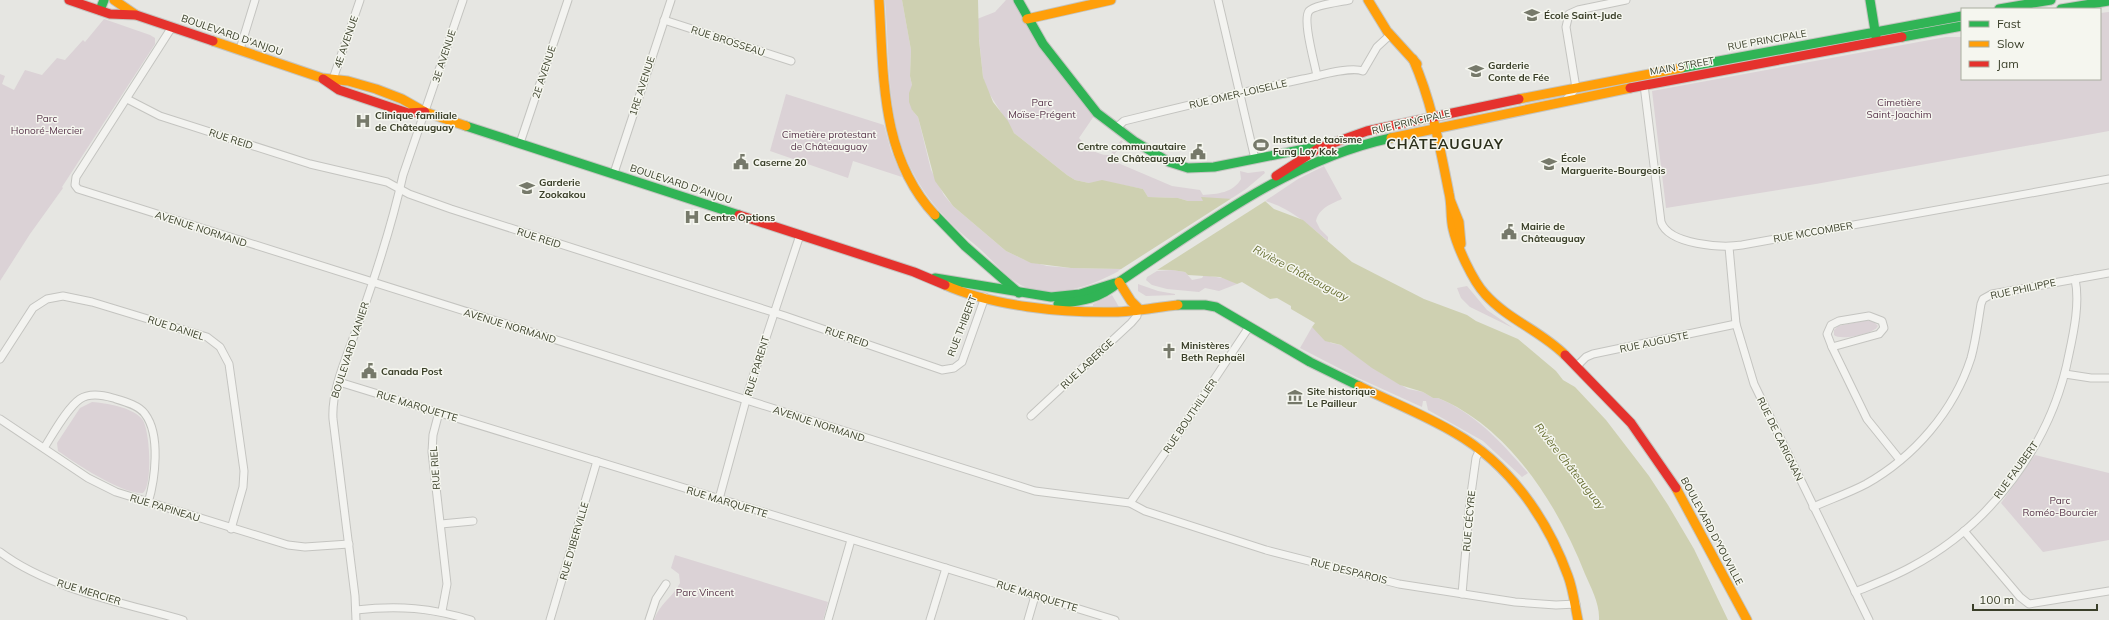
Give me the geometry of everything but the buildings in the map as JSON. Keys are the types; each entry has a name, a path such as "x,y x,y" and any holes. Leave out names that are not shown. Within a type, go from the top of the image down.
{"street":[{"name":"BOULEVARD D'ANJOU","path":"68,0 110,14 136,15"},
{"path":"100,10 104,0"},
{"name":"BOULEVARD D'ANJOU","path":"114,0 136,15 240,49 332,82 343,79 412,102 426,112 930,278 957,290 985,297 1055,309 1095,312 1122,312 1138,308 1209,305 1221,310 1331,372 1442,426 1480,449 1510,477 1537,512 1562,562 1576,604 1578,620"},
{"path":"240,49 255,0"},
{"name":"4E AVENUE","path":"332,82 360,0"},
{"name":"3E AVENUE","path":"426,112 463,0"},
{"name":"2E AVENUE","path":"520,143 568,0"},
{"name":"1RE AVENUE","path":"614,173 671,0"},
{"path":"879,0 887,108 898,157 911,183 929,208 962,243 1019,293"},
{"name":"RUE PRINCIPALE","path":"1018,0 1043,44 1095,111 1116,128 1160,157 1180,166 1206,168 1326,144 1367,132 1576,87 1961,16"},
{"path":"1028,19 1111,0"},
{"path":"1218,0 1255,159"},
{"path":"1317,76 1307,25 1307,15 1316,7 1348,0"},
{"name":"BOULEVARD D'YOUVILLE","path":"1368,0 1390,36 1413,60 1424,84 1434,117 1451,202 1458,213 1461,230 1461,248 1466,264 1474,279 1491,300 1538,333 1577,366 1627,419 1672,479 1694,516 1747,620"},
{"path":"1566,100 1574,93 1576,87 1566,27 1567,18 1574,11 1626,0"},
{"path":"1870,0 1877,42 1961,26"},
{"path":"2004,8 2051,0"},
{"path":"2067,8 2109,1"},
{"name":"RUE BROSSEAU","path":"664,20 791,62"},
{"name":"AVENUE NORMAND","path":"172,27 76,177 75,185 78,189 1035,491 1130,503"},
{"name":"RUE OMER-LOISELLE","path":"1116,128 1124,121 1240,93 1317,76 1354,70 1363,71 1377,47 1390,36"},
{"name":"MAIN STREET","path":"1644,85 1877,42"},
{"name":"RUE PRINCIPALE","path":"1248,198 1302,167 1329,156 1376,141 1435,127 1644,85"},
{"name":"RUE MCCOMBER","path":"1644,85 1656,190 1662,225 1670,234 1682,239 1729,247 2109,179"},
{"name":"RUE REID","path":"127,99 152,113 186,125 310,164 381,180 450,209 774,313 938,369 954,368"},
{"name":"BOULEVARD VANIER","path":"356,620 349,544 333,413 333,399 372,283 400,189 426,112"},
{"name":"RUE PRINCIPALE","path":"1248,198 1301,158 1326,144"},
{"path":"1040,306 1087,300 1107,292 1118,282 1248,198"},
{"name":"RUE PARENT","path":"719,499 746,400 800,235"},
{"name":"RUE DE CARIGNAN","path":"1729,247 1736,324 1754,384 1869,620"},
{"name":"RUE THIBERT","path":"954,368 964,358 985,297 988,287 987,266"},
{"name":"RUE PHILIPPE","path":"1813,507 1862,486 1900,460 1926,436 1942,415 1959,386 1970,359 1983,299 1992,294 2109,273"},
{"name":"BOULEVARD D'ANJOU","path":"930,278 956,278 988,287 1050,297 1086,293 1118,282"},
{"name":"RUE FAUBERT","path":"1855,592 1911,567 1964,531 1993,502 2027,457 2048,420 2065,374 2073,334 2076,291 2075,279"},
{"path":"1118,282 1129,299 1138,308"},
{"name":"RUE DANIEL","path":"0,359 33,308 42,302 58,296 92,302 188,330 212,340 223,352 229,364 244,464 243,484 231,529"},
{"name":"RUE LABERGE","path":"1031,416 1131,323 1137,316 1138,308"},
{"path":"1832,347 1846,342 1876,336 1882,331 1883,324 1879,319 1869,316 1834,323 1827,331 1832,347 1867,419 1900,460"},
{"name":"RUE AUGUSTE","path":"1577,366 1586,357 1594,354 1736,324"},
{"name":"RUE BOUTHILLIER","path":"1130,503 1249,327"},
{"path":"2065,374 2091,378 2109,378"},
{"name":"RUE MARQUETTE","path":"339,382 1115,620"},
{"path":"44,448 73,406 84,397 93,395 106,396 139,408 146,414 151,424 154,446 154,470 148,503"},
{"name":"RUE RIEL","path":"439,412 433,435 432,452 447,584 442,611"},
{"name":"RUE PAPINEAU","path":"0,419 98,484 148,503 231,529 297,546 349,544"},
{"name":"RUE CÉCYRE","path":"1462,594 1470,501 1476,458 1480,449"},
{"name":"RUE D'IBERVILLE","path":"550,620 597,461"},
{"name":"RUE DESPAROIS","path":"1130,503 1145,511 1309,562 1399,584 1545,605 1576,604"},
{"path":"441,524 473,521"},
{"path":"1964,531 2020,597 2029,604 2109,591"},
{"path":"828,620 851,540"},
{"name":"RUE MERCIER","path":"0,552 28,570 55,582 183,620"},
{"path":"930,620 946,568"},
{"path":"649,620 656,599 666,584"},
{"path":"1028,620 1035,596"},
{"path":"356,610 399,606 442,611 471,620"}],"green space":[{"path":"885,0 902,0 911,50 910,76 912,85 912,110 918,117 931,170 944,195 953,206 1006,251 1025,260 1047,266 1122,269 1098,281 1070,290 1055,292 1028,288 1016,282 1005,273 961,233 940,211 930,199 913,173 901,144 896,127 889,73"},
{"name":"Parc Moïse-Prégent","path":"1006,0 1014,0 1094,116 1079,138 1085,145 1101,154 1110,155 1121,140 1123,141 1111,160 1172,186 1200,190 1203,195 1224,192 1234,187 1241,179 1240,171 1248,173 1264,171 1265,173 1246,189 1229,200 1202,198 1204,201 1148,197 1143,189 1108,182 1089,183 1075,180 1067,175 1014,133 987,90 983,77 977,19 995,12"},
{"name":"Cimetière Saint-Joachim","path":"2109,12 2109,131 1816,184 1666,208 1652,91 1946,37 1961,37 1961,80 2101,80 2101,13"},
{"name":"Parc Honoré-Mercier","path":"104,19 150,35 155,38 155,44 62,187 63,188 30,234 0,281 0,74 5,76 2,84 14,90 25,70 42,75 57,58 65,60 83,40 85,42"},
{"name":"Cimetière protestant de Châteauguay","path":"786,94 884,125 891,151 902,177 853,161 848,178 770,151"},
{"path":"1324,166 1342,199 1323,210 1316,221 1320,229 1328,237 1328,241 1291,213 1265,201 1298,179"},
{"path":"1172,270 1185,272 1192,280 1202,278 1204,275 1228,279 1237,284 1219,291 1205,288 1199,292 1167,289 1152,285 1146,280 1147,277 1157,271"},
{"path":"1138,284 1175,295 1146,296 1138,291"},
{"path":"1467,286 1487,310 1513,328 1470,307 1461,298 1457,288"},
{"path":"1112,295 1119,307 1093,306 1093,304"},
{"path":"1863,321 1873,321 1878,326 1870,332 1857,336 1837,337 1834,335 1834,330 1838,326"},
{"path":"1312,327 1331,343 1341,345 1382,374 1408,389 1423,392 1433,398 1438,398 1451,404 1476,420 1498,440 1528,473 1522,477 1483,441 1428,410 1426,401 1423,401 1422,407 1356,377 1300,348"},
{"path":"92,402 111,405 132,411 142,419 145,424 149,469 146,488 143,493 123,489 111,484 58,451 57,443 80,408"},
{"name":"Parc Roméo-Bourcier","path":"2035,455 2109,473 2109,540 2043,552 2001,503"},
{"name":"Parc Vincent","path":"675,555 828,602 823,620 654,620 659,609 680,583 679,574 671,568"}],"water":[{"name":"Rivière Châteauguay","path":"902,0 978,0 979,40 983,77 993,102 1008,121 1014,133 1075,180 1089,183 1102,180 1143,189 1148,197 1178,198 1188,201 1203,201 1201,197 1265,201 1274,209 1303,220 1352,262 1424,299 1467,315 1476,321 1518,339 1556,371 1563,380 1575,387 1606,420 1649,476 1694,549 1728,620 1599,620 1595,596 1561,521 1528,471 1509,448 1487,428 1464,411 1438,398 1433,398 1423,392 1400,385 1372,368 1341,345 1325,341 1312,327 1315,323 1291,309 1291,306 1277,298 1270,299 1242,282 1237,284 1220,277 1188,275 1185,272 1172,270 1071,268 1031,263 1006,251 953,206 935,181 918,117 912,110 909,102 909,93 912,85 910,76 911,50"}],"pier":[{"path":"1232,198 1267,200 1154,272 1118,271"}],"traffic: fast":[{"path":"100,10 104,0"},
{"path":"1018,0 1043,44 1097,113 1134,141 1169,162 1188,168 1214,167 1315,147"},
{"path":"1870,0 1876,37"},
{"path":"2005,8 2051,0"},
{"path":"2067,8 2109,1"},
{"path":"1681,68 1961,16"},
{"path":"1902,37 1961,26"},
{"path":"466,126 739,215"},
{"path":"1058,304 1075,302 1098,296 1216,217 1283,178 1318,161 1354,148 1391,138"},
{"path":"935,215 965,246 1019,293"},
{"path":"935,278 1051,297 1080,294 1115,283"},
{"path":"1178,305 1205,305 1216,307 1310,362 1359,386"}],"traffic: slow":[{"path":"114,0 136,15"},
{"path":"879,0 884,86 894,141 904,167 917,192 935,215"},
{"path":"1027,19 1111,0"},
{"path":"1368,0 1387,31 1417,64"},
{"path":"213,41 322,78 348,81 376,89 402,99 425,112 466,126"},
{"path":"1413,59 1420,75 1435,125 1450,198 1453,229 1466,263 1480,288 1494,303 1565,355"},
{"path":"1519,99 1681,68"},
{"path":"1391,138 1630,88"},
{"path":"1451,202 1459,222 1461,244"},
{"path":"1119,282 1131,301 1138,308"},
{"path":"945,285 964,292 1005,303 1028,307 1072,311 1122,312 1178,305"},
{"path":"1359,386 1444,426 1492,460 1509,477 1524,494 1537,513 1559,554 1570,581 1578,620"},
{"path":"1676,488 1747,620"}],"traffic: jam":[{"path":"69,0 110,14 136,15 213,41"},
{"path":"1630,88 1902,37"},
{"path":"323,79 339,90 408,113 425,112"},
{"path":"1276,176 1319,148 1367,131 1519,99"},
{"path":"739,215 914,272 945,285"},
{"path":"1565,355 1631,423 1676,488"}],"place":[{"name":"École Saint-Jude","path":"1532,15"},
{"name":"Garderie Conte de Fée","path":"1476,71"},
{"name":"Clinique familiale de Châteauguay","path":"363,121"},
{"name":"Institut de taoïsme Fung Loy Kok","path":"1261,145"},
{"name":"Centre communautaire de Châteauguay","path":"1198,152"},
{"name":"Caserne 20","path":"741,162"},
{"name":"École Marguerite-Bourgeois","path":"1549,164"},
{"name":"Garderie Zookakou","path":"527,188"},
{"name":"Centre Options","path":"692,217"},
{"name":"Mairie de Châteauguay","path":"1509,232"},
{"name":"Ministères Beth Rephaël","path":"1169,351"},
{"name":"Canada Post","path":"369,371"},
{"name":"Site historique Le Pailleur","path":"1295,397"}],"district":[{"name":"CHÂTEAUGUAY","path":"1445,144"}]}
